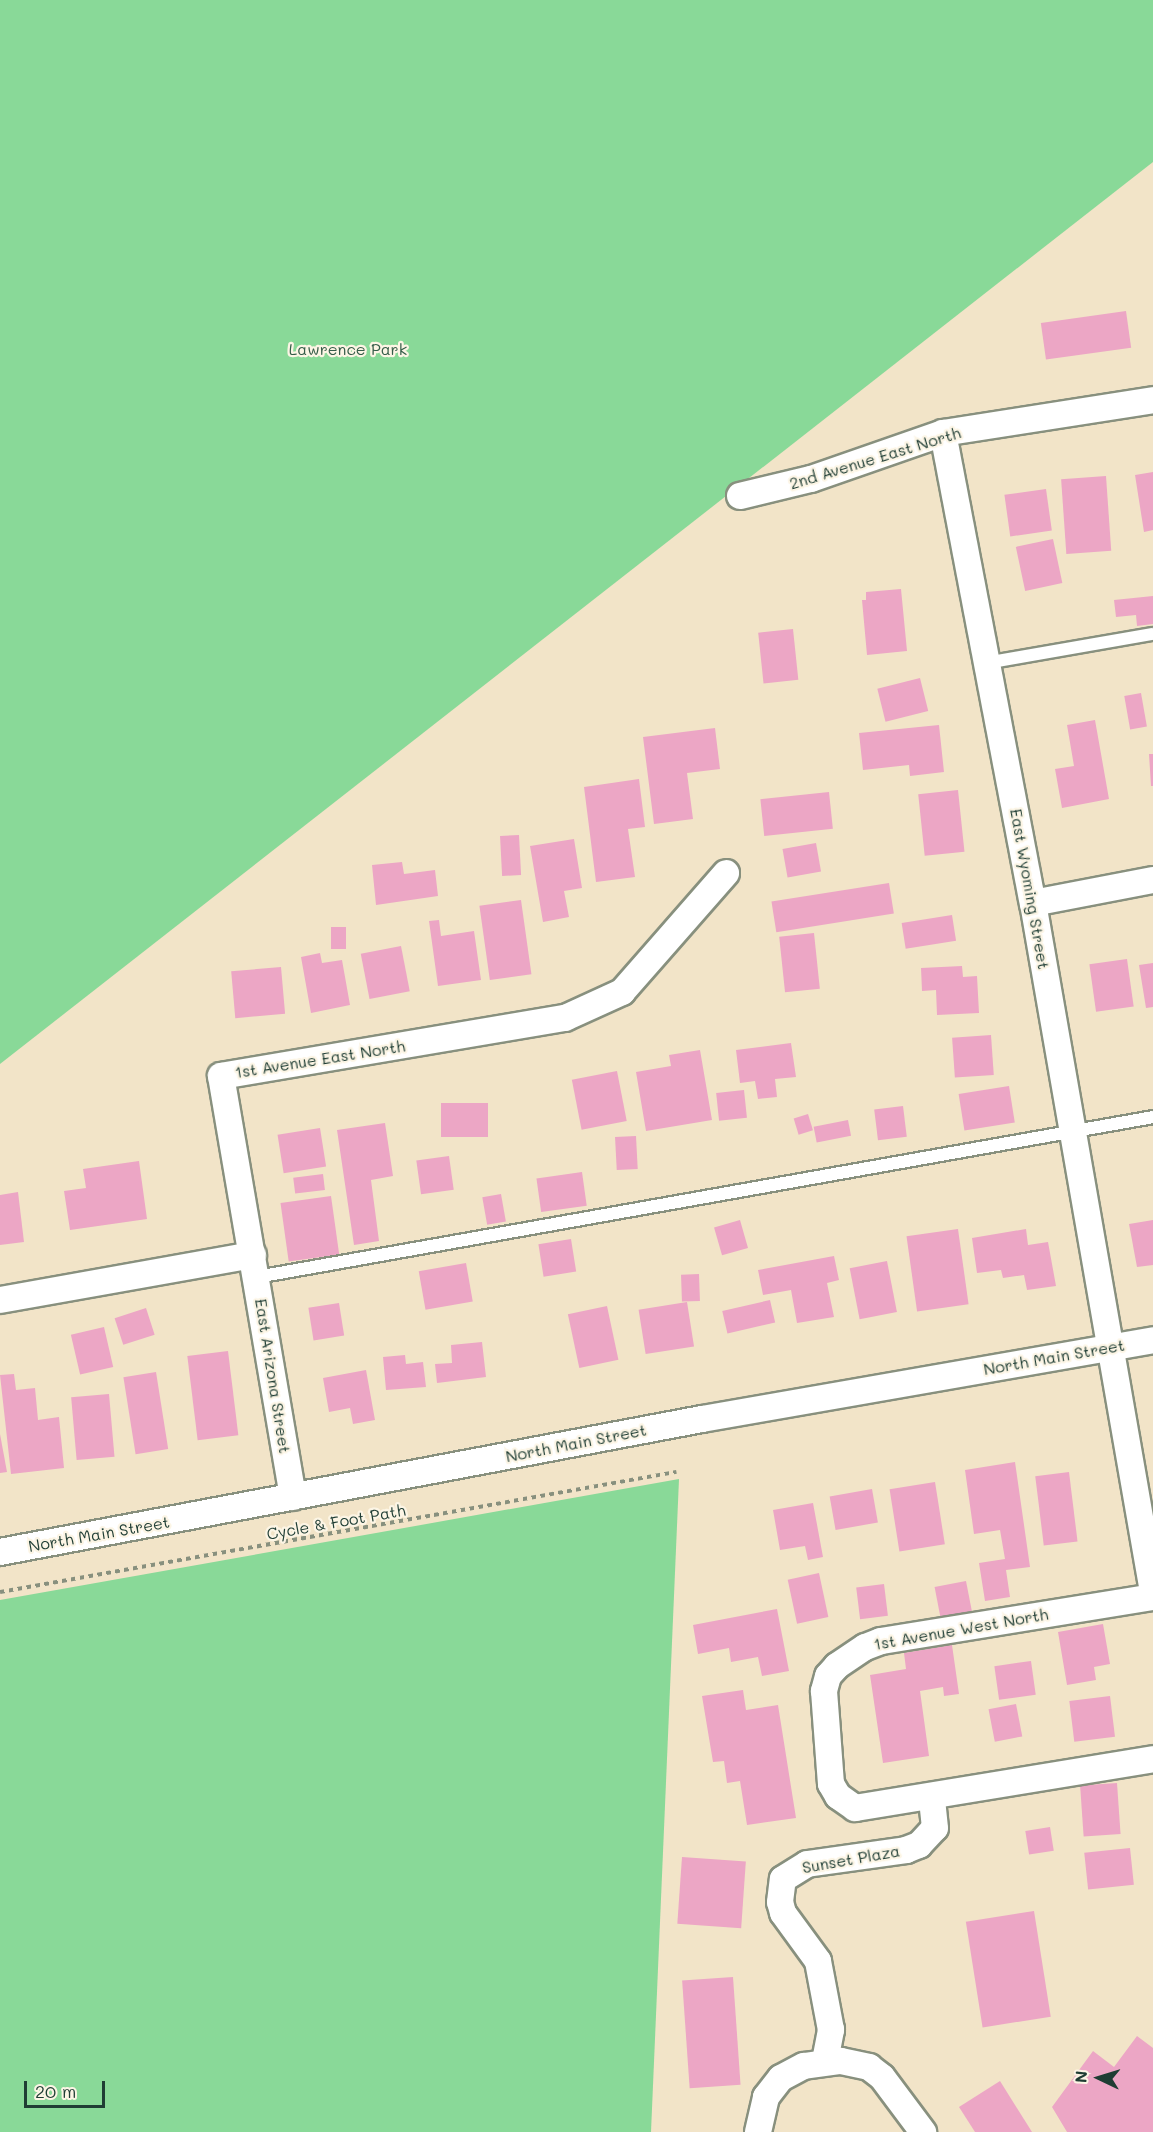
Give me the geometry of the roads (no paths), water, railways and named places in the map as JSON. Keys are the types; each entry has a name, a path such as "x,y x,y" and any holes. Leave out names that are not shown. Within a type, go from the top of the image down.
{"street":[{"name":"2nd Avenue East North","path":"740,496 810,479 943,433 1153,400"},
{"name":"East Wyoming Street","path":"943,433 1034,903 1153,1592"},
{"name":"1st Avenue East North","path":"255,1266 221,1076 565,1018 622,992 726,873"},
{"path":"1034,903 1153,880"},
{"path":"0,1300 255,1266"},
{"name":"East Arizona Street","path":"255,1266 293,1497"},
{"name":"North Main Street","path":"0,1552 1110,1346 1153,1340"},
{"name":"1st Avenue West North","path":"1153,1597 881,1641 865,1647 837,1666 828,1676 824,1702 828,1770 838,1796 855,1808 1153,1759"},
{"name":"Sunset Plaza","path":"825,2061 831,2030 818,1961 783,1913 780,1902 783,1879 807,1864 906,1850 919,1845 934,1828 932,1797"},
{"path":"758,2132 766,2097 781,2078 790,2071 825,2061 869,2067 906,2105 923,2132"}],"lane":[{"path":"986,663 1153,634"},
{"path":"255,1266 1153,1117"}],"park label":[{"name":"Lawrence Park","path":"348,349"}]}
